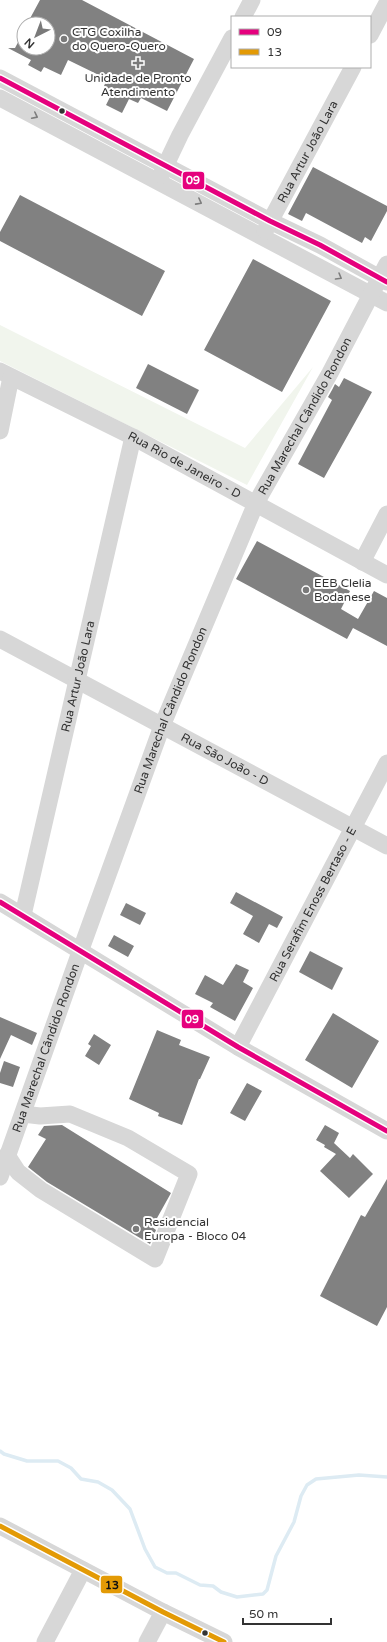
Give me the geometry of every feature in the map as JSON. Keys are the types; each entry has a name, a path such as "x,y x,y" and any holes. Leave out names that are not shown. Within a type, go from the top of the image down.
{"street":[{"path":"244,16 252,0"},
{"path":"371,33 383,4"},
{"path":"158,180 231,40"},
{"name":"Rua Artur João Lara","path":"262,236 352,68"},
{"path":"0,78 270,221 385,275"},
{"path":"0,98 158,180 387,303"},
{"path":"312,262 320,245"},
{"name":"Rua Marechal Cândido Rondon","path":"0,1177 7,1155 24,1114 80,952 162,726 256,503 330,373 371,294 385,275"},
{"path":"0,431 6,374"},
{"name":"Rua Rio de Janeiro - D","path":"6,374 133,437 387,575"},
{"name":"Rua Artur João Lara","path":"23,915 133,437"},
{"path":"362,562 387,514"},
{"name":"Rua São João - D","path":"0,639 387,846"},
{"name":"Rua Serafim Enoss Bertaso - E","path":"238,1047 387,763"},
{"path":"0,902 238,1047 387,1131"},
{"path":"7,1155 18,1172 41,1190 155,1259 189,1174 128,1138 70,1114 40,1116 24,1114"},
{"path":"0,1526 162,1612 224,1642"},
{"path":"45,1642 83,1570"},
{"path":"147,1642 162,1612"}],"shaded area":[{"path":"0,325 245,448 313,367 247,485 0,361"}],"building":[{"name":"Unidade de Pronto Atendimento","path":"40,0 82,0 194,59 167,111 141,98 138,103 129,99 122,113 106,105 113,91 104,86 107,79 68,60 61,75 44,67 41,72 28,65 31,60 23,56 56,56 56,16 31,16"},
{"name":"Unidade de Pronto Atendimento","path":"16,46 16,52 8,48 15,48"},
{"path":"313,167 387,206 387,211 371,241 365,237 362,243 306,213 302,221 288,214"},
{"path":"20,195 165,271 142,316 0,241 0,232"},
{"path":"253,259 331,301 282,392 204,350"},
{"path":"148,364 199,390 187,414 136,388"},
{"path":"344,378 372,392 324,478 298,464 332,400 328,397 335,384 339,387"},
{"path":"257,541 350,591 341,609 358,619 374,591 387,598 387,646 353,628 347,639 236,579"},
{"path":"236,892 283,917 277,928 269,924 259,943 243,934 253,916 230,903"},
{"path":"126,903 146,913 140,925 120,915"},
{"path":"114,935 134,946 128,957 108,946"},
{"path":"310,951 343,968 332,990 299,972"},
{"path":"236,964 249,970 243,982 253,988 235,1021 210,1007 213,1003 195,994 205,975 223,985"},
{"path":"333,1013 379,1041 352,1088 305,1060"},
{"path":"0,1017 37,1033 32,1045 11,1035 0,1059"},
{"path":"157,1030 181,1040 179,1045 210,1057 199,1079 182,1125 158,1116 159,1113 129,1099"},
{"path":"94,1034 111,1045 99,1065 85,1056 91,1046 88,1044"},
{"path":"4,1061 20,1067 13,1087 0,1083 0,1073"},
{"path":"247,1083 262,1091 245,1121 230,1113"},
{"path":"62,1125 171,1193 152,1227 156,1230 150,1244 47,1182 28,1167 46,1139 38,1135 44,1126"},
{"path":"325,1125 339,1133 334,1143 350,1158 353,1154 373,1174 349,1198 320,1171 336,1154 316,1140"},
{"path":"387,1179 387,1307 377,1326 320,1296 361,1215 365,1217"}],"waterway":[{"path":"0,1451 4,1454 27,1461 58,1461 71,1468 81,1479 98,1482 112,1490 130,1509 145,1549 155,1567 167,1573 176,1573 200,1585 213,1586 221,1592 237,1597 263,1594 267,1590 276,1556 294,1522 301,1496 307,1485 316,1479 359,1475 387,1477"}],"transit line":[{"name":"09","path":"0,78 270,221 320,245 387,282"},
{"name":"09","path":"0,902 238,1047 387,1131"},
{"name":"13","path":"0,1526 163,1612 224,1642"}],"place":[{"name":"CTG Coxilha do Quero-Quero","path":"64,39"},
{"name":"Unidade de Pronto Atendimento","path":"138,63"},
{"name":"EEB Clelia Bodanese","path":"306,590"},
{"name":"Residencial Europa - Bloco 04","path":"136,1229"}]}
